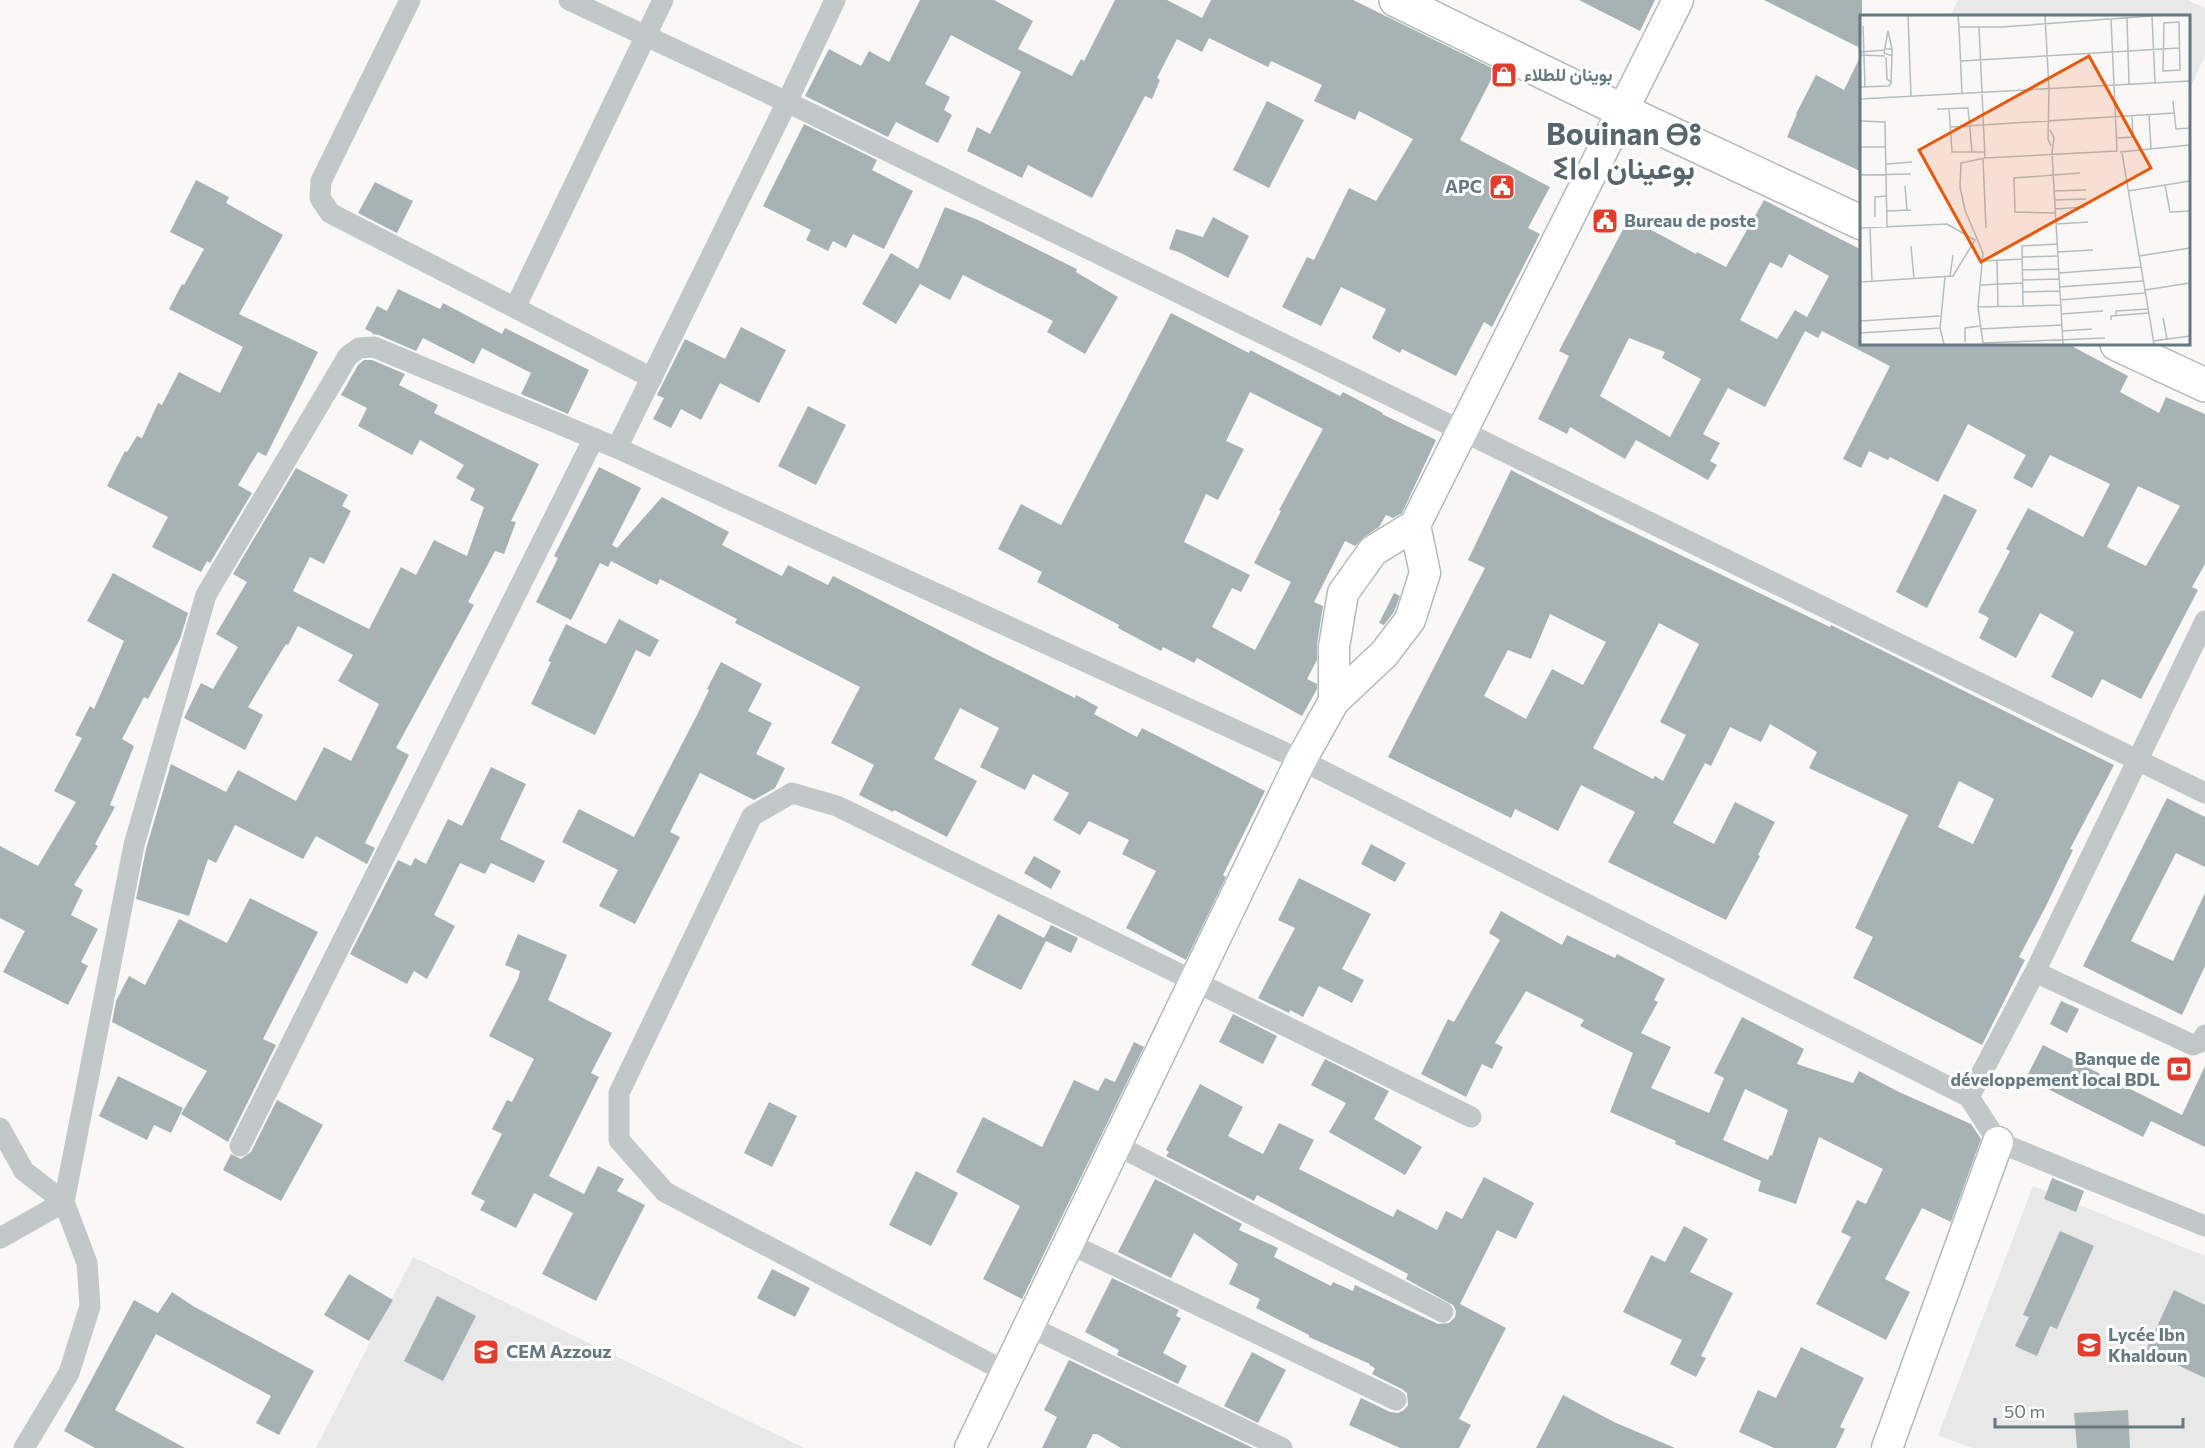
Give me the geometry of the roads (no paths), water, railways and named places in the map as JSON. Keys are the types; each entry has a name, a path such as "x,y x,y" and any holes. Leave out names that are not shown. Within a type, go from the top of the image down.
{"main road":[{"path":"1396,0 1623,111 1860,222"},
{"path":"2118,345 2205,385"}],"street":[{"path":"410,0 321,181 320,198 330,213 652,378"},
{"path":"569,0 788,102 2205,793"},
{"path":"515,308 663,0"},
{"path":"617,448 788,102 835,0"},
{"path":"1334,701 1334,647 1343,593 1373,550 1415,525 1678,0"},
{"path":"0,1238 64,1202 134,845 206,595 348,356 359,348 374,347 617,448 1301,760 1969,1097 1998,1142 2205,1226"},
{"path":"240,1146 594,438"},
{"path":"970,1448 1301,760 1334,701 1384,654 1410,620 1425,573 1415,525"},
{"path":"1969,1097 2035,972 2205,621"},
{"path":"1006,1372 665,1191 619,1140 619,1093 752,816 792,793 837,806 1471,1117"},
{"path":"2035,972 2193,1044 2201,1042 2205,1035"},
{"path":"0,1128 24,1171 64,1202 87,1263 90,1306 69,1373 28,1447"},
{"path":"1887,1448 1998,1142"},
{"path":"1116,1145 1443,1312"},
{"path":"1068,1243 1396,1400"},
{"path":"1028,1326 1282,1448"}],"place":[{"name":"بوينان للطلاء","path":"1504,75"},
{"name":"APC","path":"1502,187"},
{"name":"Bureau de poste","path":"1605,221"},
{"name":"Banque de développement local BDL","path":"2179,1069"},
{"name":"Lycée Ibn Khaldoun","path":"2089,1345"},
{"name":"CEM Azzouz","path":"486,1352"}],"district":[{"name":"Bouinan ⴱⵓ ⵉⵏⴰⵏ بوعينان","path":"1624,152"}]}
